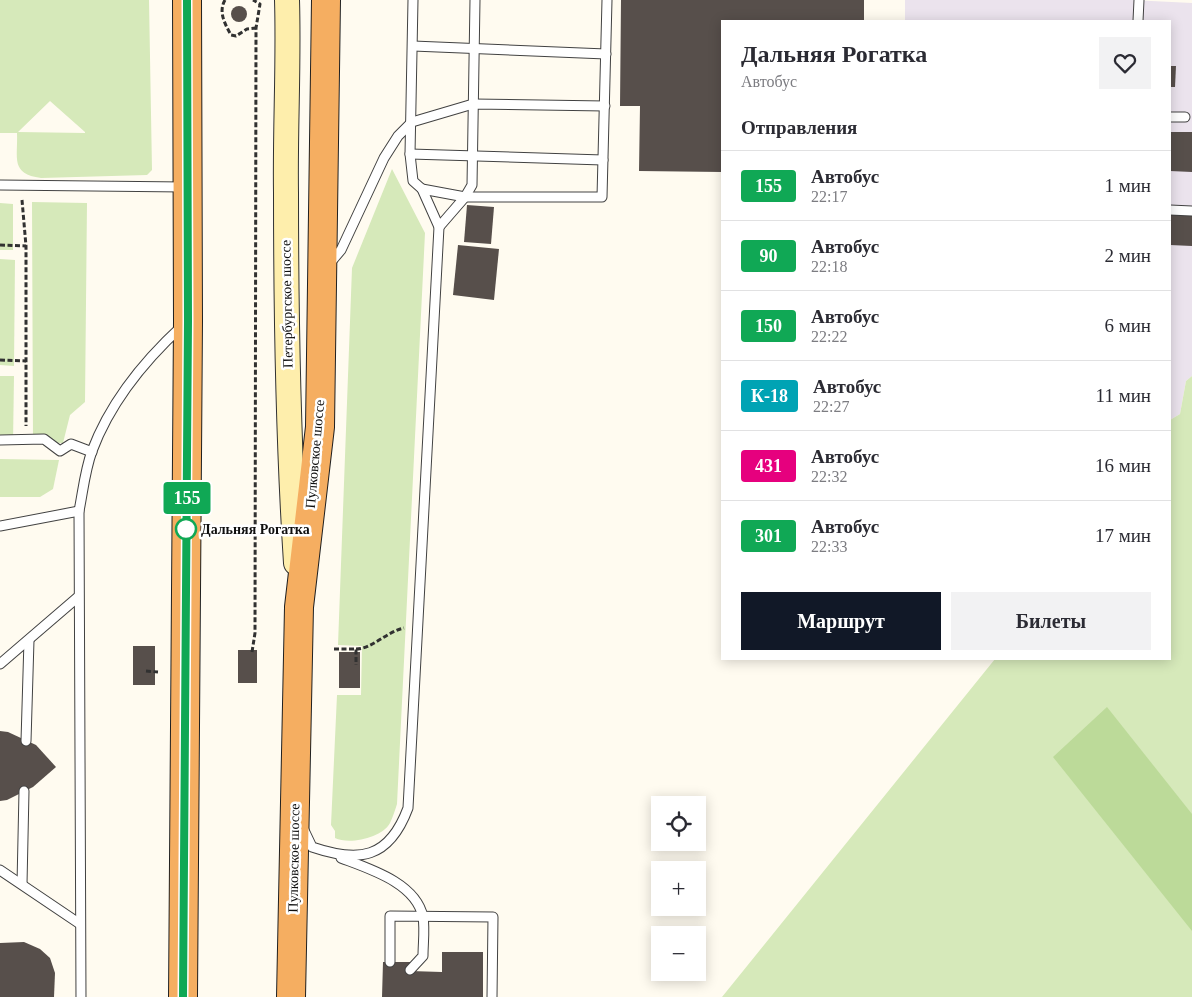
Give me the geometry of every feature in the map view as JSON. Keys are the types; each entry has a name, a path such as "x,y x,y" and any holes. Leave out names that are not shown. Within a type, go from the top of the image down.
{"highway":[{"path":"182,997 188,321 186,187 187,0"},
{"name":"Пулковское шоссе","path":"291,997 299,607 320,427 326,0"}],"main road":[{"name":"Петербургское шоссе","path":"288,0 289,60 286,192 290,470 299,607"}],"lane":[{"path":"332,854 360,857 378,851 400,828 408,808 439,227 422,190 413,181 410,154 413,0"},
{"path":"439,227 465,197 472,184 475,0"},
{"path":"422,190 465,197 602,197 607,0"},
{"path":"1138,20 1139,0"},
{"path":"412,46 606,54"},
{"path":"322,273 341,250 384,158 398,136 412,122 473,104 604,106"},
{"path":"1171,117 1185,118"},
{"path":"410,154 603,160"},
{"path":"0,185 186,187"},
{"path":"1171,210 1192,211"},
{"path":"82,997 80,924 79,511 92,452 106,420 126,390 160,346 188,321"},
{"path":"0,440 44,439 60,451 71,444 92,452"},
{"path":"0,526 79,511"},
{"path":"0,664 78,598"},
{"path":"26,741 29,640"},
{"path":"22,884 24,792"},
{"path":"295,809 312,848 332,854 380,874 408,890 423,916 423,956 410,970"},
{"path":"0,870 80,924"},
{"path":"390,962 390,916 493,917 492,997"}],"path":[{"path":"225,0 222,5 224,25 231,35 236,36 247,28 256,28"},
{"path":"252,652 255,633 256,28 260,4 253,0"},
{"path":"22,194 26,246 26,436"},
{"path":"0,245 26,246"},
{"path":"0,360 26,361"},
{"path":"334,649 364,649 391,631 405,628"},
{"path":"356,649 356,665"},
{"path":"146,671 158,672"}],"shaded area":[{"path":"905,0 1131,0 1192,3 1192,376 1186,381 1180,414 1171,419 1171,20 905,20"}],"green space":[{"path":"0,0 149,0 152,170 147,175 41,178 31,176 20,169 18,163 17,133 0,133","holes":["50,101 85,133 18,132"]},
{"path":"392,169 425,233 397,804 390,823 380,833 365,839 348,841 335,838 335,831 331,825 337,695 361,695 362,646 338,645 352,268"},
{"path":"32,202 87,203 85,402 70,415 63,443 33,442"},
{"path":"0,203 13,204 13,250 0,250"},
{"path":"0,259 15,260 14,366 0,365"},
{"path":"0,376 14,376 13,443 0,441"},
{"path":"1192,376 1192,997 722,997 994,660 1171,660 1171,419 1180,414 1186,381"},
{"path":"0,459 59,460 53,489 40,497 0,497"},
{"path":"1107,707 1192,814 1192,931 1053,757"}],"building":[{"path":"621,0 864,0 864,20 721,20 721,172 639,171 640,106 620,106"},
{"path":"236,6 242,6 247,11 245,20 236,22 231,17 231,11"},
{"path":"1171,66 1176,66 1175,87 1171,87"},
{"path":"1171,132 1192,132 1192,172 1171,171"},
{"path":"467,205 494,207 491,244 464,242"},
{"path":"1171,214 1192,215 1192,246 1171,245"},
{"path":"458,245 499,249 494,300 453,295"},
{"path":"133,646 155,646 155,685 133,685"},
{"path":"238,650 257,650 257,683 238,683"},
{"path":"339,652 360,652 360,688 339,688"},
{"path":"0,731 8,732 36,745 56,767 33,787 7,800 0,801"},
{"path":"24,942 40,949 50,958 55,973 54,997 0,997 0,943"},
{"path":"442,952 483,952 483,997 382,997 383,962 410,962 410,971 442,972"}],"bus line":[{"name":"155","path":"183,997 188,321 186,187 187,0"}],"place":[{"name":"Дальняя Рогатка","path":"186,529"}]}
